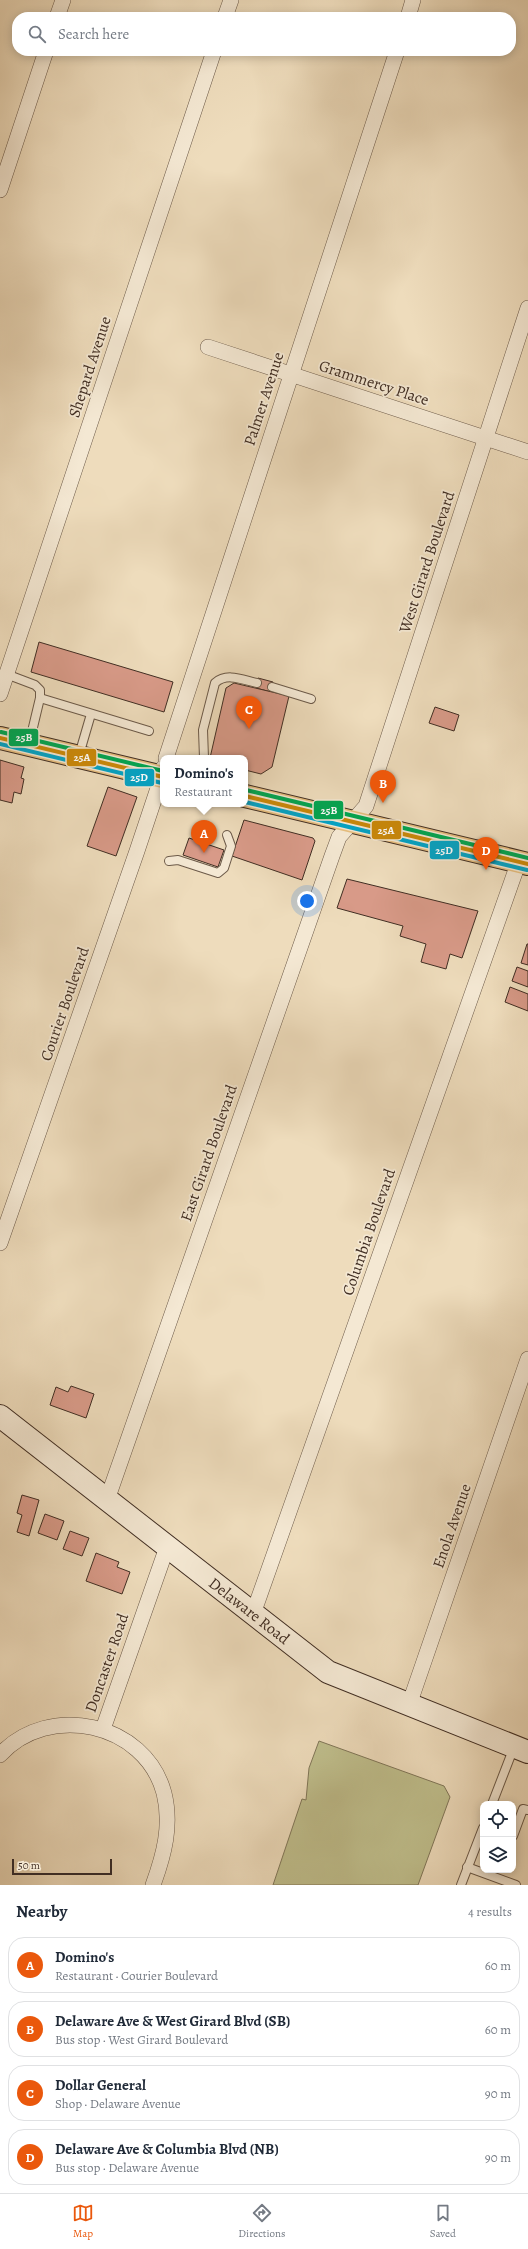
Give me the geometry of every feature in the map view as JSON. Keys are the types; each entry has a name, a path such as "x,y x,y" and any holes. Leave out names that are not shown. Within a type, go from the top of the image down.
{"main road":[{"path":"0,738 79,757 160,769"},
{"path":"248,797 523,862"}],"street":[{"path":"59,12 63,0"},
{"path":"227,12 231,0"},
{"path":"409,12 413,0"},
{"path":"0,190 44,56"},
{"name":"Shepard Avenue","path":"0,694 212,56"},
{"name":"Palmer Avenue","path":"168,755 395,56"},
{"name":"West Girard Boulevard","path":"352,822 366,806 528,308"},
{"name":"Grammercy Place","path":"208,347 528,452"},
{"name":"Courier Boulevard","path":"0,1242 135,858 160,779"},
{"name":"East Girard Boulevard","path":"107,1500 332,856 339,837 352,822"},
{"name":"Columbia Boulevard","path":"253,1614 523,862"},
{"name":"Enola Avenue","path":"409,1705 528,1359"},
{"name":"Delaware Road","path":"0,1416 328,1672 521,1749"},
{"name":"Doncaster Road","path":"153,1885 162,1857 167,1832 168,1819 164,1791 157,1775 136,1749 124,1739 103,1729 167,1547"},
{"path":"0,1755 22,1737 52,1726 69,1724 103,1729"}],"lane":[{"path":"6,674 35,685 40,690 40,698 28,745"},
{"path":"204,755 203,730 215,683 220,679 230,676 257,683"},
{"path":"272,687 311,699"},
{"path":"40,698 149,731"},
{"path":"79,757 91,714"},
{"path":"169,861 178,860 218,873 224,868 231,846 227,835"},
{"path":"494,1801 521,1749"},
{"path":"516,1828 523,1809 528,1810"},
{"path":"461,1885 480,1835"},
{"path":"467,1867 516,1885"},
{"path":"497,1878 499,1873"}],"shaded area":[{"path":"319,1741 444,1786 450,1797 418,1885 273,1885 302,1799 306,1800 309,1768"}],"building":[{"path":"39,642 173,682 164,712 31,672"},
{"path":"258,678 273,682 271,692 256,688"},
{"path":"234,683 289,696 272,767 261,774 248,771 248,755 211,755 226,688"},
{"path":"435,707 459,715 454,731 429,723"},
{"path":"0,760 24,767 21,778 24,779 21,794 14,792 12,803 0,800"},
{"path":"108,787 137,797 116,856 87,846"},
{"path":"244,820 313,838 315,841 302,880 232,856"},
{"path":"189,838 224,850 218,867 183,855"},
{"path":"347,879 478,911 462,958 450,954 446,969 421,962 426,944 400,936 403,926 337,908"},
{"path":"528,944 528,965 521,963"},
{"path":"517,967 528,971 528,987 512,981"},
{"path":"510,987 528,994 528,1011 505,1002"},
{"path":"71,1386 94,1394 86,1418 50,1405 56,1387 68,1392"},
{"path":"22,1495 39,1500 29,1536 17,1532 22,1515 17,1513"},
{"path":"45,1514 64,1521 57,1540 38,1533"},
{"path":"70,1531 89,1538 82,1556 63,1549"},
{"path":"96,1553 119,1562 117,1567 130,1572 122,1594 86,1581"}],"transit line":[{"name":"25B","path":"1,732 160,770"},
{"name":"25A","path":"0,738 160,776"},
{"name":"25D","path":"0,744 160,783"},
{"name":"25B","path":"248,790 528,858"},
{"name":"25A","path":"248,797 528,864"},
{"name":"25D","path":"248,803 527,870"}],"place":[{"name":"Dollar General","path":"249,729"},
{"name":"Delaware Ave & West Girard Blvd (SB)","path":"383,803"},
{"name":"Domino's","path":"204,853"},
{"name":"Delaware Ave & Columbia Blvd (NB)","path":"486,870"}]}
